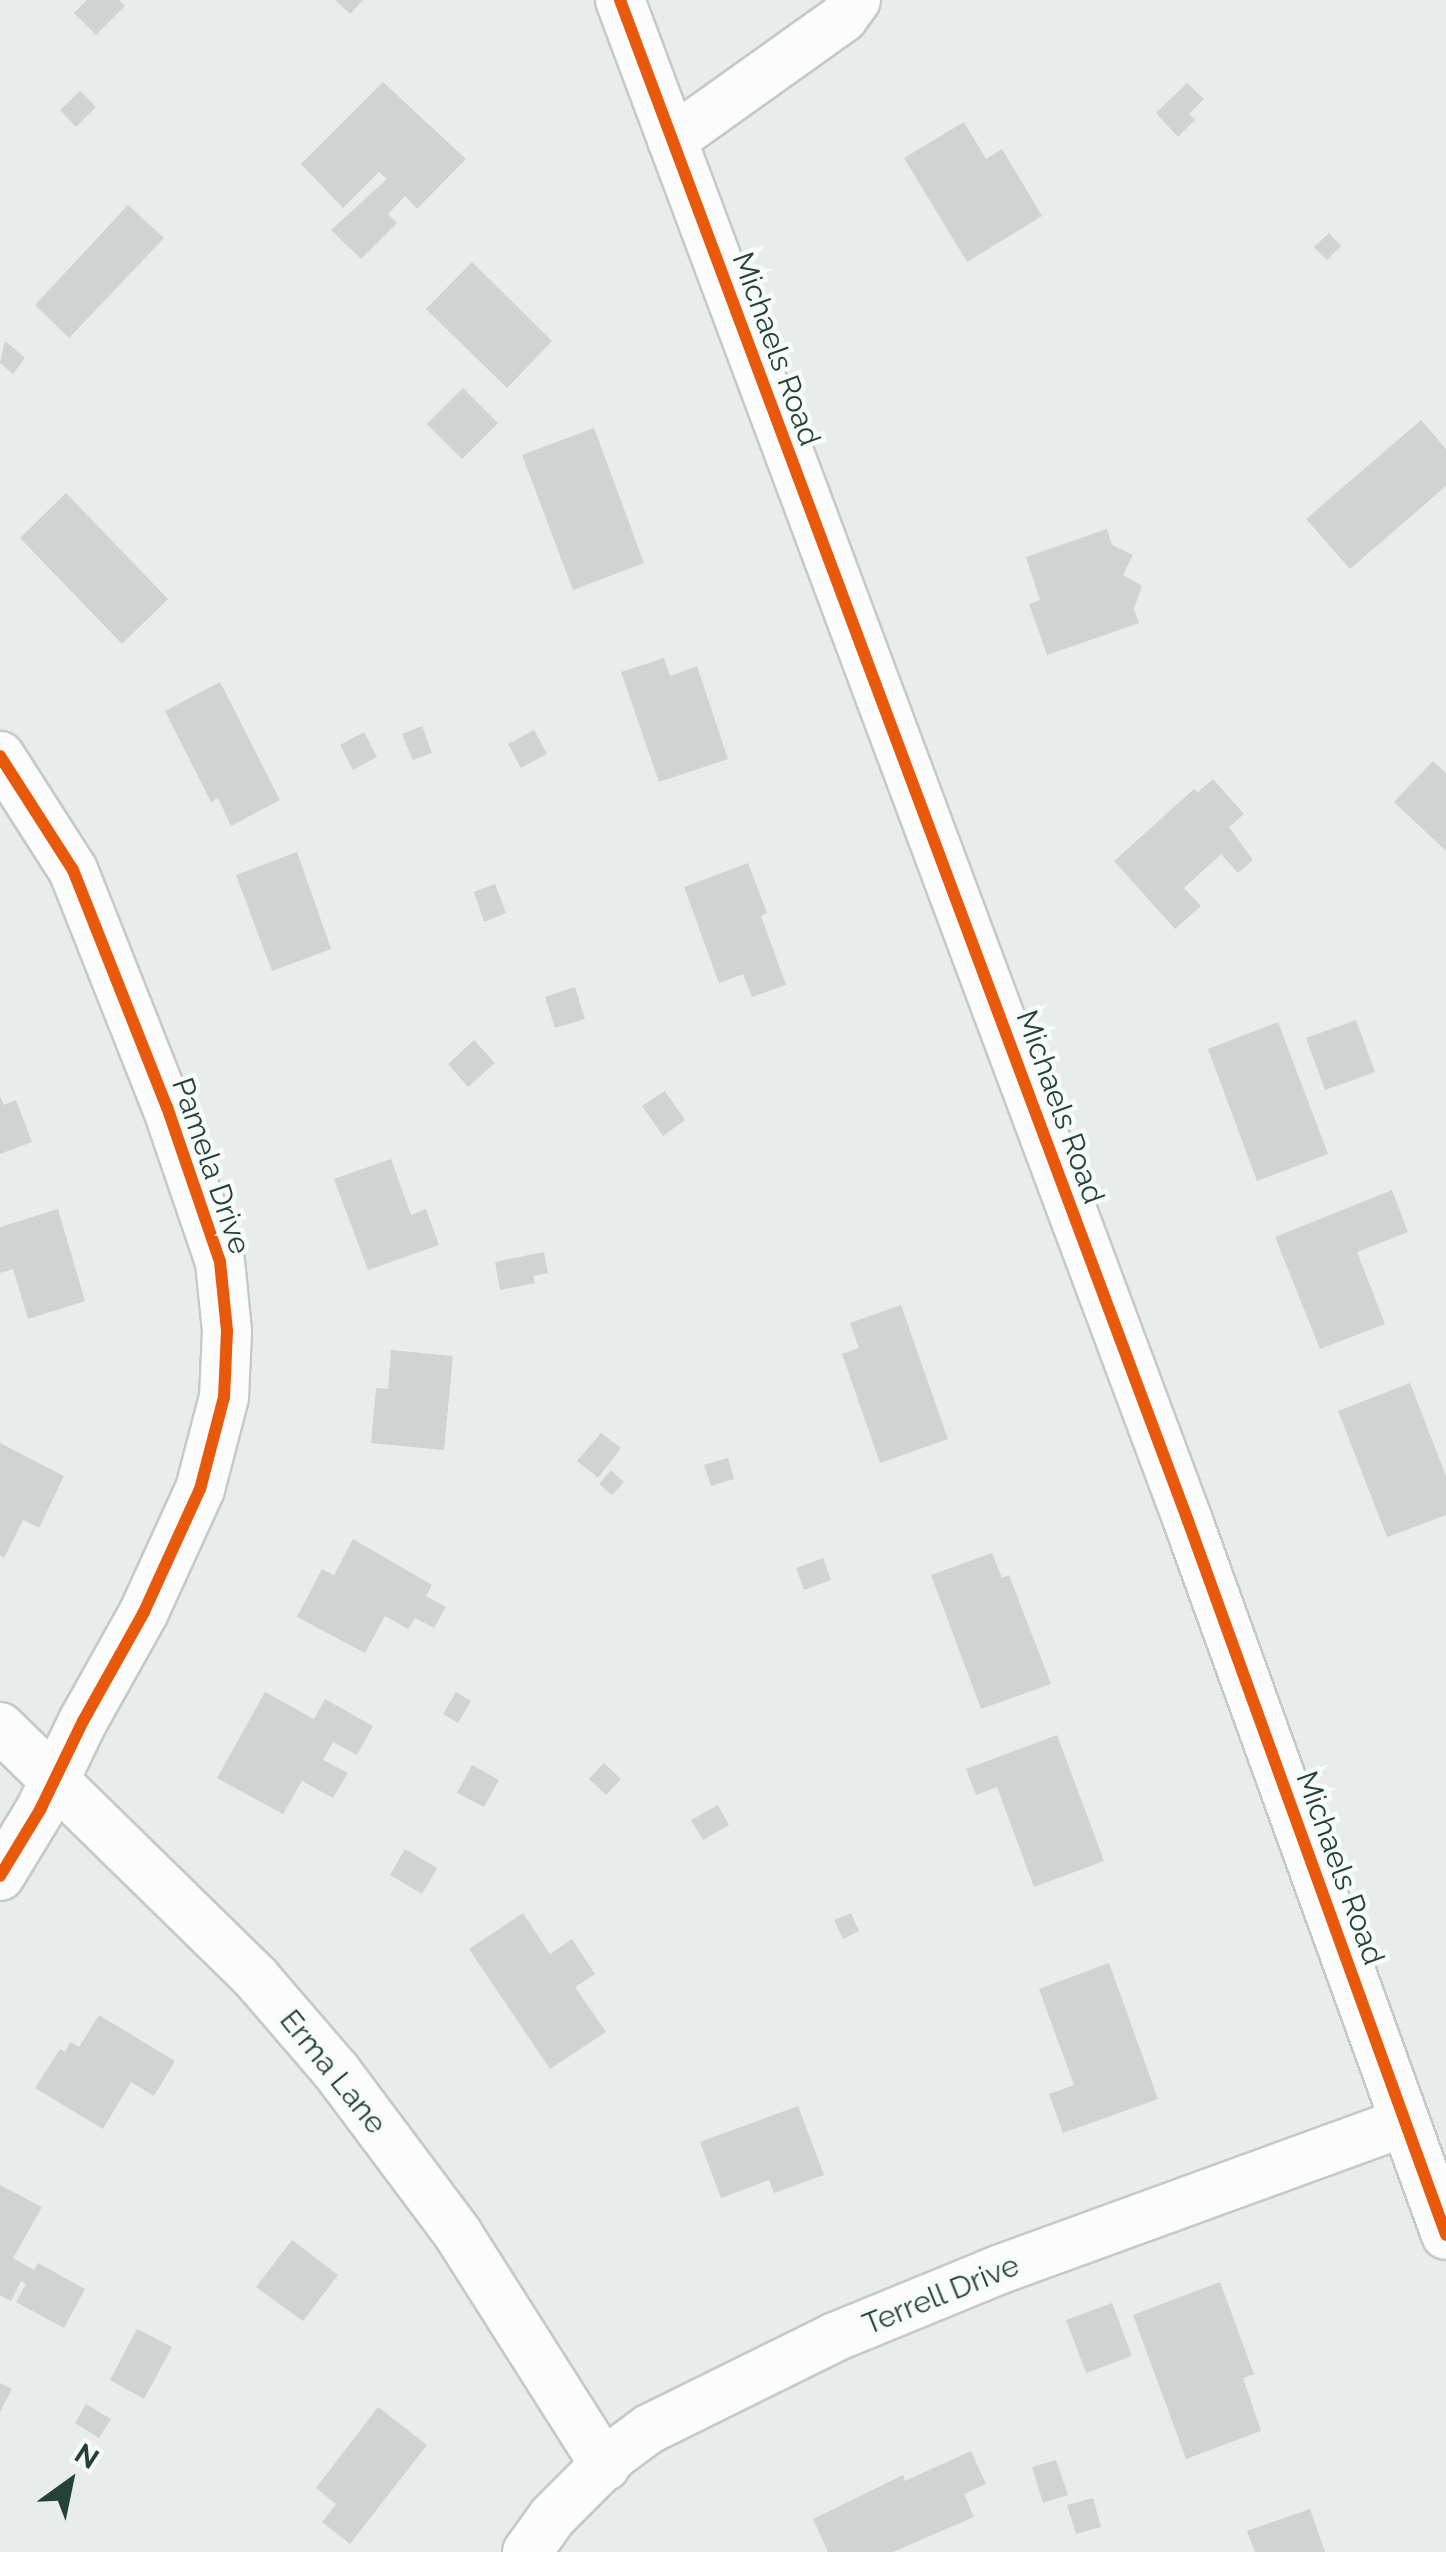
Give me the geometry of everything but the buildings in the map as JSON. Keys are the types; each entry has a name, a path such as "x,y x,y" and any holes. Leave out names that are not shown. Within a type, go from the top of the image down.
{"street":[{"name":"Michaels Road","path":"620,0 1188,1521 1446,2235"},
{"path":"672,140 843,18 856,0"},
{"name":"Pamela Drive","path":"0,756 73,870 168,1107 220,1262 227,1331 224,1398 200,1488 144,1612 0,1876"},
{"name":"Erma Lane","path":"0,1727 257,1979 337,2072 458,2234 605,2466"},
{"name":"Terrell Drive","path":"527,2552 553,2516 649,2429 835,2337 998,2270 1405,2122"}],"cycle path":[{"path":"620,0 1188,1521 1446,2235"},
{"path":"0,756 73,870 167,1107 220,1262 227,1331 224,1397 200,1489 144,1612 83,1721 40,1810 0,1876"}]}
